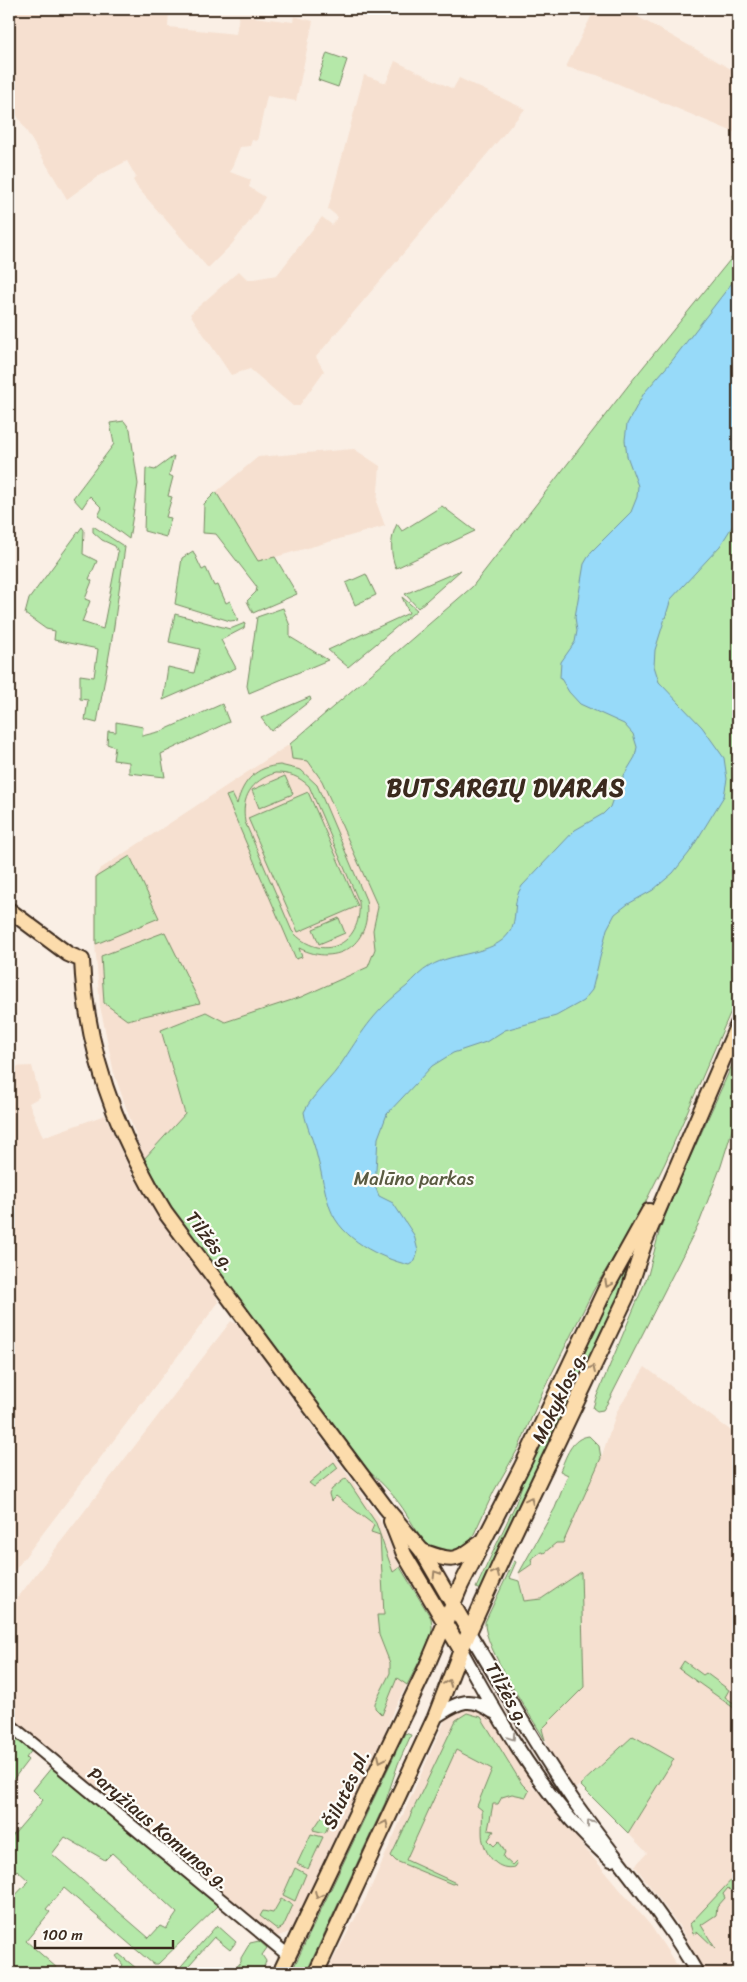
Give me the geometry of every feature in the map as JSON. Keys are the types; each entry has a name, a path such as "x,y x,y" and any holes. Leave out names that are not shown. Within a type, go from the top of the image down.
{"main road":[{"name":"Tilžės g.","path":"9,910 68,954 82,960 86,1004 97,1060 113,1110 133,1158 165,1212 386,1508 422,1551 546,1759 629,1876 667,1923 696,1973"},
{"name":"Mokyklos g.","path":"461,1650 627,1296 645,1241 738,1024"},
{"name":"Mokyklos g.","path":"445,1621 606,1290 680,1156"},
{"name":"Tilžės g.","path":"386,1508 404,1554 445,1621 495,1713 572,1820 597,1848 629,1876"},
{"path":"422,1551 443,1559 454,1559 461,1557 485,1539"},
{"name":"Šilutės pl.","path":"280,1973 430,1659 445,1621"},
{"path":"316,1973 435,1717 461,1650"},
{"path":"435,1717 459,1703 480,1702 495,1713"}],"street":[{"name":"Paryžiaus Komunos g.","path":"9,1724 289,1956"}],"shaded area":[{"path":"11,9 169,9 168,27 236,34 239,15 293,22 294,16 313,21 296,101 267,96 257,141 252,140 250,146 240,147 230,172 251,180 249,187 265,197 256,213 232,244 208,268 137,187 133,180 136,177 127,161 100,175 67,199 9,102 9,18"},
{"path":"595,9 624,9 738,73 738,134 597,75 566,67"},
{"path":"395,61 453,89 459,78 525,109 316,357 324,371 299,406 293,406 250,369 231,375 190,314 239,271 248,280 277,275 322,217 332,225 338,217 328,209 364,75 386,83"},
{"path":"354,449 380,466 377,504 385,526 258,562 216,492 258,457"},
{"path":"290,744 292,758 308,761 322,781 378,907 373,930 375,948 369,967 351,982 225,1022 205,1012 161,1030 185,1114 144,1159 114,1073 100,1006 95,944 95,876 100,869"},
{"path":"32,1066 40,1097 29,1103 43,1137 105,1115 134,1178 216,1294 218,1303 9,1578 9,1067"},
{"path":"231,1321 239,1325 378,1516 401,1569 431,1618 432,1626 432,1637 393,1711 383,1738 290,1932 275,1937 254,1924 9,1718 9,1609"},
{"path":"645,1367 738,1436 738,1973 706,1973 679,1926 635,1866 647,1853 628,1833 674,1758 633,1736 573,1791 559,1771 541,1729 584,1687 581,1573 537,1601 524,1601 519,1573 532,1564 531,1560 556,1543 601,1458 617,1411"},
{"path":"463,1705 486,1709 517,1753 533,1787 543,1794 584,1847 651,1926 682,1973 326,1973 368,1894 445,1720"}],"green space":[{"path":"327,53 347,60 338,87 318,80"},
{"name":"Malūno parkas","path":"738,250 738,995 665,1163 638,1217 593,1291 542,1393 519,1447 494,1491 473,1536 467,1546 460,1552 433,1553 399,1503 369,1471 174,1211 144,1159 185,1114 161,1030 206,1012 225,1022 301,997 368,967 375,949 373,930 378,907 322,781 308,761 292,759 290,744 472,587 631,382"},
{"path":"124,421 130,429 138,484 129,539 98,516 102,508 90,496 82,508 73,498 114,444 110,423"},
{"path":"174,456 169,475 173,477 168,496 172,497 166,517 171,518 166,537 144,531 146,468 155,470"},
{"path":"216,492 258,561 275,557 297,594 253,613 247,601 256,592 257,587 216,534 203,533 204,504"},
{"path":"442,506 475,531 396,568 392,546 397,524 402,531"},
{"path":"93,526 125,547 113,633 97,723 85,720 88,700 80,699 80,675 94,677 98,649 54,640 55,631 46,629 25,614 29,599 82,527 84,530 83,554 97,561 89,579 92,581 85,599 90,601 82,622 103,629 118,552 115,546 102,540 93,532"},
{"path":"193,551 202,570 206,568 214,586 218,585 226,603 230,601 238,620 230,621 175,604 182,558"},
{"path":"461,570 418,608 405,594"},
{"path":"366,574 376,595 355,605 346,583"},
{"path":"402,597 417,610 348,667 328,650 409,613"},
{"path":"283,608 290,626 290,637 328,660 249,693 247,686 257,617"},
{"path":"175,614 230,629 245,623 244,628 221,640 236,668 163,700 168,667 194,673 200,649 169,642"},
{"path":"310,697 311,700 271,731 261,718"},
{"path":"222,704 229,722 161,754 165,777 129,773 129,762 113,760 115,747 107,744 108,731 116,732 116,722 143,727 142,736 162,731"},
{"path":"280,765 301,770 317,785 366,900 367,915 364,928 350,948 339,953 327,955 299,948 302,957 296,959 226,796 232,794 237,804 243,788 252,776 272,766","holes":["280,773 294,776 309,786 359,902 358,917 354,929 347,939 338,945 327,948 315,946 303,941 292,931 245,822 246,798 254,785 267,776"]},
{"path":"285,776 293,794 259,808 252,790"},
{"path":"308,792 358,906 298,932 248,818"},
{"path":"130,856 159,918 96,944 96,877"},
{"path":"339,918 345,933 319,944 313,929"},
{"path":"165,932 200,1003 127,1020 104,1003 101,956"},
{"path":"738,1052 738,1111 721,1166 700,1221 608,1402 603,1410 597,1411 593,1408 596,1398 648,1275 660,1229 678,1184"},
{"path":"637,1245 627,1281 482,1591 476,1588 515,1505 528,1469 614,1286"},
{"path":"589,1436 599,1446 601,1458 563,1543 556,1543 544,1553 541,1552 531,1559 532,1564 519,1573 555,1508 568,1475 560,1471 567,1454 573,1444"},
{"path":"334,1462 338,1468 314,1487 309,1483"},
{"path":"346,1478 376,1523 393,1572 400,1567 431,1618 432,1637 407,1685 397,1678 382,1715 375,1708 375,1703 390,1673 390,1663 379,1635 377,1615 384,1615 380,1535 371,1532 374,1525 336,1496 331,1501 329,1494 332,1489"},
{"path":"514,1561 516,1562 509,1578 519,1581 524,1601 541,1599 581,1572 584,1687 542,1729 545,1740 499,1664 486,1633 485,1622"},
{"path":"684,1661 703,1675 706,1673 729,1690 725,1697 738,1706 738,1711 679,1669"},
{"path":"467,1713 481,1717 522,1784 529,1791 526,1797 512,1794 502,1797 498,1804 493,1804 488,1830 494,1831 488,1840 494,1846 499,1841 505,1852 503,1857 512,1865 516,1861 517,1864 515,1867 503,1867 498,1865 487,1852 482,1835 482,1810 477,1806 492,1769 456,1750 406,1860 456,1883 452,1884 396,1861 391,1856 456,1720"},
{"path":"9,1731 32,1750 26,1758 28,1760 9,1785"},
{"path":"405,1733 411,1735 398,1764 385,1803 306,1973 291,1973"},
{"path":"633,1736 674,1759 628,1833 580,1785"},
{"path":"52,1767 218,1906 158,1964 153,1964 64,1888 46,1909 50,1912 26,1941 57,1968 53,1973 9,1973 9,1902 29,1881 17,1870 9,1879 9,1840 43,1800 33,1790","holes":["65,1837 105,1860 112,1853 177,1913 166,1929 160,1926 149,1938 52,1854"]},
{"path":"325,1812 333,1815 325,1833 313,1830"},
{"path":"311,1834 323,1837 308,1869 297,1864"},
{"path":"295,1868 306,1874 295,1901 283,1895"},
{"path":"738,1873 738,1885 732,1892 728,1888 723,1894 725,1898 717,1907 716,1915 701,1925 715,1948 698,1932 693,1934 690,1924"},
{"path":"281,1899 293,1905 283,1927 278,1930 260,1916 263,1911 273,1913"},
{"path":"217,1925 236,1942 230,1950 214,1937 182,1973 175,1973"},
{"path":"259,1941 267,1948 262,1955 266,1961 262,1973 231,1973 241,1962 241,1958 250,1943"},
{"path":"119,1954 142,1973 131,1973 127,1970 125,1973 116,1973 123,1965 116,1956"}],"water":[{"path":"738,275 738,517 720,546 671,599 655,650 654,666 659,682 702,727 724,758 727,779 724,796 689,853 673,873 653,890 628,904 615,914 607,929 592,990 583,1001 556,1016 505,1030 486,1042 453,1053 432,1066 387,1114 378,1138 375,1186 379,1196 393,1203 414,1235 418,1251 415,1261 409,1265 386,1258 352,1238 335,1219 328,1202 316,1150 304,1112 313,1098 339,1068 365,1029 386,1004 421,973 439,961 483,949 502,940 512,928 517,898 522,886 575,830 603,814 610,807 617,787 635,757 637,747 633,734 624,724 580,704 569,692 560,677 561,662 575,642 577,631 575,617 584,564 591,552 631,512 637,497 638,486 627,456 625,440 627,424 644,393 671,362"}],"district":[{"name":"BUTSARGIŲ DVARAS","path":"506,788"}]}
